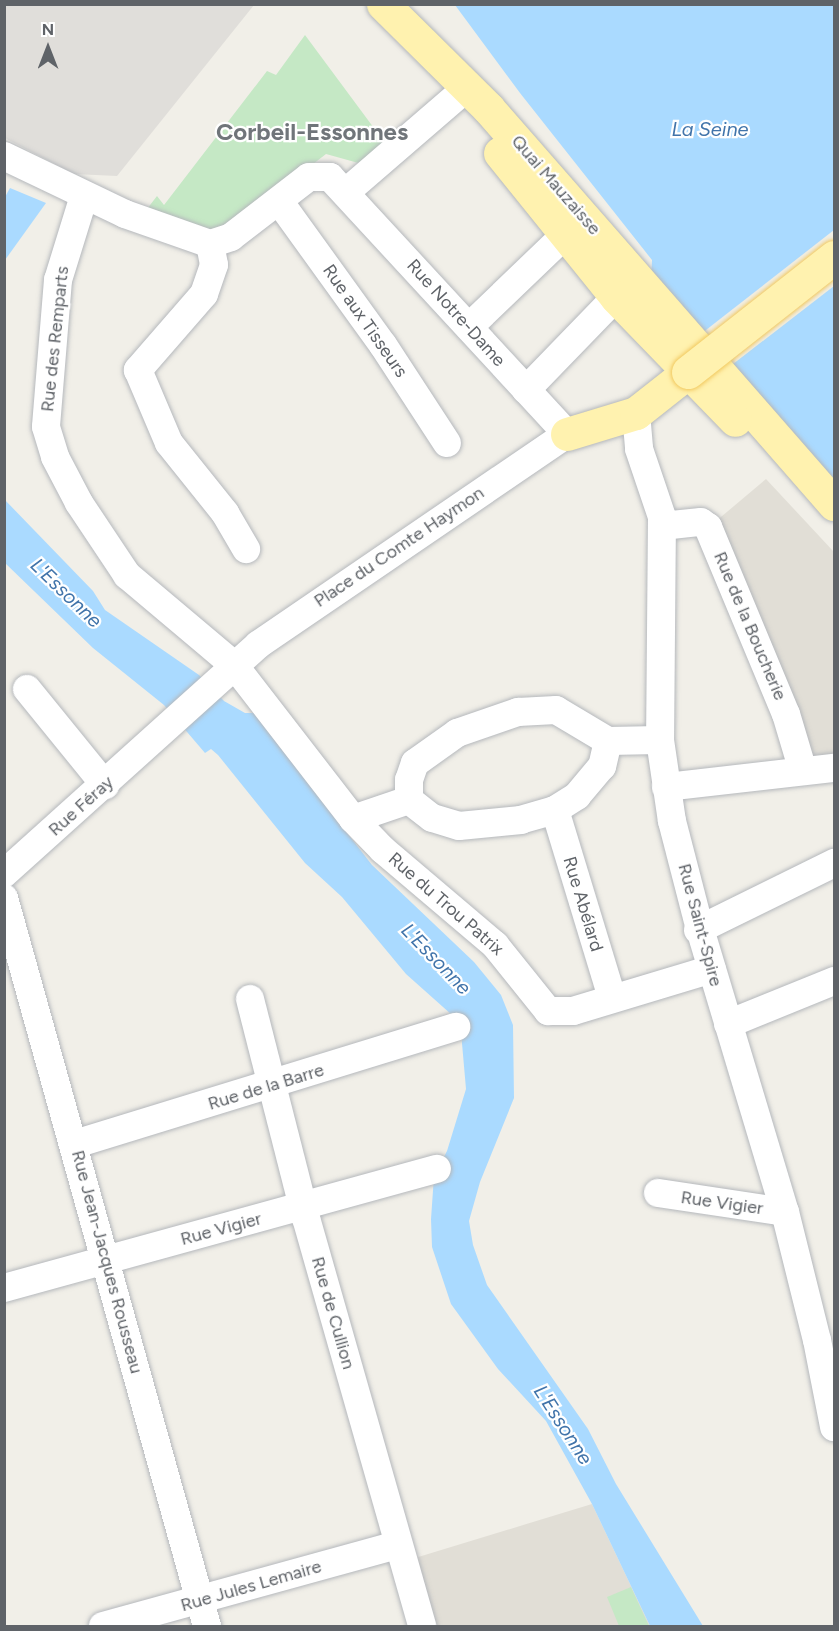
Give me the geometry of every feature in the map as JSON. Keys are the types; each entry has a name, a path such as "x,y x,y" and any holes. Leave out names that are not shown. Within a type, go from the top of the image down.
{"main road":[{"name":"Quai Mauzaisse","path":"391,12 616,297 697,364"},
{"name":"Quai Mauzaisse","path":"391,12 488,108 697,364"},
{"path":"567,434 636,413 834,257"},
{"path":"697,364 834,504"},
{"path":"697,364 834,526"}],"street":[{"path":"346,192 456,97"},
{"path":"4,156 125,214 210,244 231,237 279,201"},
{"name":"Rue Notre-Dame","path":"279,201 309,177 319,175 330,177 567,434"},
{"name":"Rue des Remparts","path":"84,196 58,280 46,406 50,445 79,503 127,575 234,665"},
{"name":"Rue aux Tisseurs","path":"279,201 383,345 447,443"},
{"path":"469,327 565,235"},
{"path":"210,244 214,265 204,294 138,370 169,442 225,513 246,549"},
{"path":"526,390 616,297"},
{"name":"Rue Saint-Spire","path":"636,413 639,449 661,509 660,740 666,787 699,929 785,1212 834,1417"},
{"name":"Place du Comte Haymon","path":"156,738 234,665 373,563 567,434"},
{"name":"Rue de la Boucherie","path":"662,526 701,522 708,527 786,714 803,771"},
{"name":"Rue du Trou Patrix","path":"234,665 353,819 383,850 495,945 537,1001 548,1011 562,1014 712,969"},
{"path":"27,689 105,785"},
{"path":"409,800 409,780 415,763 456,734 510,714 536,708 556,710 608,741 660,740"},
{"name":"Rue Féray","path":"4,874 156,738"},
{"path":"409,800 432,818 468,827 521,820 555,810 591,782 608,752 608,741"},
{"path":"666,787 834,768"},
{"path":"353,819 409,800"},
{"name":"Rue Abélard","path":"555,810 612,998"},
{"path":"699,929 834,862"},
{"name":"Rue Jean-Jacques Rousseau","path":"4,898 75,1144 203,1613"},
{"path":"728,1024 834,981"},
{"name":"Rue de Cullion","path":"250,999 303,1206 422,1626"},
{"name":"Rue de la Barre","path":"75,1144 456,1027"},
{"name":"Rue Vigier","path":"4,1288 437,1169"},
{"name":"Rue Vigier","path":"658,1193 785,1212"},
{"name":"Rue Jules Lemaire","path":"103,1626 203,1613 398,1545"}],"shaded area":[{"path":"4,5 254,5 117,176 74,174 5,138"},
{"path":"766,479 834,552 834,759 814,762 715,522"},
{"path":"592,1504 650,1626 434,1626 415,1558"}],"green space":[{"path":"305,35 385,143 362,164 326,154 224,233 197,234 147,209 157,196 164,205 267,71 276,75"},
{"path":"631,1587 649,1626 619,1626 607,1597"}],"water":[{"name":"La Seine","path":"455,5 834,5 834,492 651,281 652,260 520,93"},
{"path":"10,188 46,203 5,260 5,197"},
{"name":"L'Essonne","path":"4,499 93,591 105,610 199,675 224,701 245,713 254,713 372,865 474,962 501,995 513,1025 514,1098 480,1182 469,1221 473,1245 487,1285 588,1429 616,1484 703,1626 650,1626 592,1504 546,1421 498,1369 451,1304 432,1247 431,1219 434,1176 447,1151 466,1089 461,1032 452,1015 406,974 342,897 305,863 218,755 211,749 205,753 164,705 93,648 5,563"}],"pier":[{"path":"834,230 834,286 724,371 697,337"}],"district":[{"name":"Corbeil-Essonnes","path":"312,132"}]}
